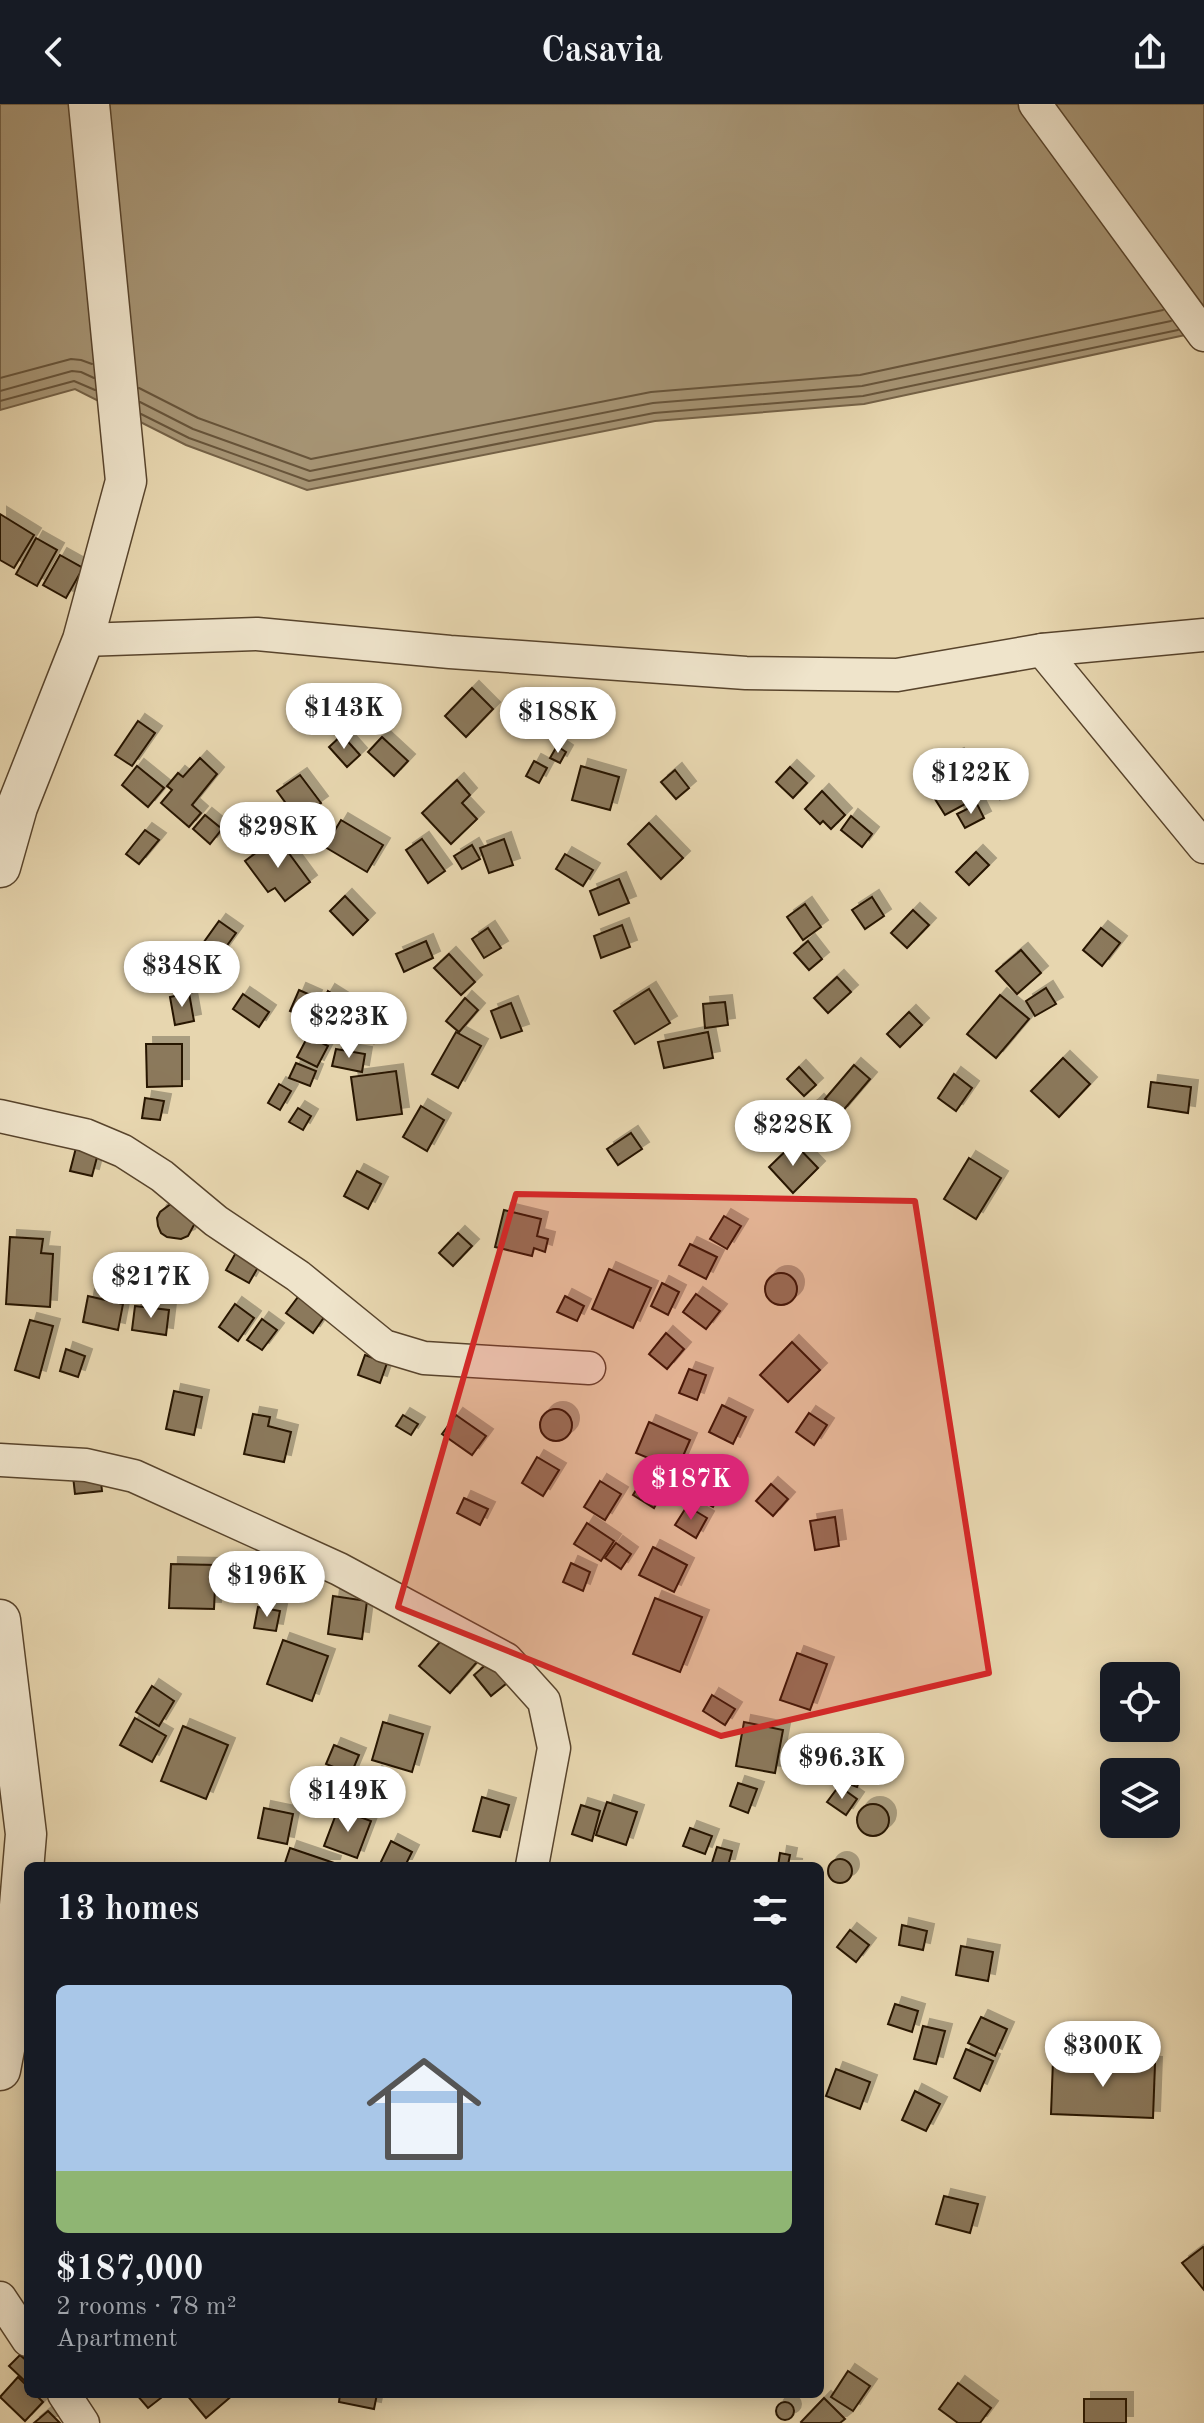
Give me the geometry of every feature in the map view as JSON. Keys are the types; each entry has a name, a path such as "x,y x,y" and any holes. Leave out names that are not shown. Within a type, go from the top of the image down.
{"street":[{"path":"0,867 17,807 83,640 126,481 89,104"},
{"path":"1035,104 1204,335"},
{"path":"83,640 257,634 450,652 746,673 897,675 1042,650 1204,635"},
{"path":"1042,650 1204,847"},
{"path":"0,1116 85,1135 123,1151 162,1176 216,1221 298,1276 384,1346 424,1358 589,1368"},
{"path":"0,1460 86,1465 134,1476 339,1569 506,1659 544,1701 554,1748 533,1862"},
{"path":"0,1620 26,1834 11,2013 0,2070"},
{"path":"0,2298 24,2334"},
{"path":"67,2398 83,2423"}],"highlighted area":[{"path":"516,1194 915,1201 989,1673 721,1736 398,1607"}],"water":[{"path":"0,104 1204,104 1204,331 864,404 655,421 307,490 186,445 75,389 0,410"}],"building":[{"path":"0,514 34,535 14,568 0,560"},
{"path":"36,538 57,550 37,586 16,574"},
{"path":"60,555 83,568 66,598 43,585"},
{"path":"472,688 493,709 466,737 445,716"},
{"path":"138,721 155,733 132,766 115,755"},
{"path":"342,735 360,755 347,767 329,747"},
{"path":"382,737 408,761 394,776 368,752"},
{"path":"557,746 566,752 560,763 550,758"},
{"path":"957,755 967,774 940,787 930,769"},
{"path":"200,758 217,774 192,805 201,813 189,827 161,803 172,790 167,786 178,773 183,777"},
{"path":"534,761 547,768 539,783 526,776"},
{"path":"137,766 164,788 148,807 122,785"},
{"path":"581,766 619,777 610,810 572,800"},
{"path":"790,767 807,783 793,798 776,782"},
{"path":"675,770 689,788 676,799 661,782"},
{"path":"1002,770 1014,790 1000,799 987,778"},
{"path":"300,775 321,803 298,820 277,791"},
{"path":"970,779 980,796 945,815 935,799"},
{"path":"457,780 470,795 462,803 477,819 451,844 422,813"},
{"path":"822,791 845,815 831,829 823,821 820,824 805,809"},
{"path":"977,804 984,818 965,828 957,814"},
{"path":"205,815 222,829 210,844 193,829"},
{"path":"851,816 872,834 862,847 841,830"},
{"path":"341,820 383,845 367,872 325,847"},
{"path":"649,823 683,858 661,879 628,844"},
{"path":"145,830 159,840 139,864 126,854"},
{"path":"277,837 310,882 285,901 275,888 268,892 245,861"},
{"path":"422,839 445,871 428,883 406,850"},
{"path":"504,839 513,865 489,873 480,848"},
{"path":"472,845 480,859 462,869 454,856"},
{"path":"976,852 989,865 969,885 956,872"},
{"path":"565,854 593,870 583,886 556,869"},
{"path":"619,879 629,903 599,915 590,891"},
{"path":"345,896 368,920 353,935 330,911"},
{"path":"872,897 884,916 865,929 852,910"},
{"path":"805,904 821,927 803,940 787,917"},
{"path":"913,910 929,925 907,948 891,933"},
{"path":"219,921 236,933 213,965 196,953"},
{"path":"622,925 630,947 601,958 594,936"},
{"path":"488,928 501,948 484,958 472,939"},
{"path":"1101,928 1120,943 1102,966 1083,950"},
{"path":"426,941 433,958 404,972 396,954"},
{"path":"808,941 822,959 809,970 794,953"},
{"path":"1021,950 1041,973 1017,994 996,971"},
{"path":"163,954 199,963 192,992 157,983"},
{"path":"449,954 475,982 461,995 434,968"},
{"path":"837,977 851,992 828,1013 814,998"},
{"path":"1046,988 1056,1004 1035,1016 1026,1001"},
{"path":"649,989 670,1023 635,1044 614,1011"},
{"path":"299,990 315,997 306,1018 290,1011"},
{"path":"328,991 355,1008 337,1040 309,1024"},
{"path":"189,993 194,1021 175,1025 170,997"},
{"path":"243,994 269,1012 259,1027 233,1009"},
{"path":"1000,995 1029,1019 996,1058 967,1034"},
{"path":"465,998 478,1010 459,1032 446,1021"},
{"path":"725,1002 728,1025 705,1028 703,1004"},
{"path":"511,1003 522,1031 501,1038 491,1011"},
{"path":"368,1006 389,1028 374,1043 353,1021"},
{"path":"909,1012 922,1025 900,1047 887,1034"},
{"path":"456,1032 481,1046 458,1088 432,1074"},
{"path":"708,1032 713,1058 664,1068 658,1042"},
{"path":"308,1036 328,1046 317,1067 297,1057"},
{"path":"146,1044 182,1044 182,1086 147,1087"},
{"path":"336,1049 365,1054 362,1072 332,1066"},
{"path":"1063,1058 1090,1084 1059,1117 1031,1091"},
{"path":"296,1063 316,1071 310,1086 289,1078"},
{"path":"854,1065 870,1079 841,1113 825,1099"},
{"path":"799,1067 816,1085 804,1096 787,1079"},
{"path":"396,1071 402,1114 357,1120 351,1077"},
{"path":"954,1074 972,1088 956,1111 938,1098"},
{"path":"1151,1082 1191,1087 1188,1113 1148,1107"},
{"path":"279,1084 291,1091 280,1110 268,1103"},
{"path":"145,1098 164,1101 160,1120 142,1118"},
{"path":"817,1101 833,1118 814,1138 798,1120"},
{"path":"421,1106 444,1120 427,1151 403,1137"},
{"path":"298,1108 311,1116 303,1130 289,1122"},
{"path":"631,1133 642,1149 618,1165 607,1149"},
{"path":"78,1140 100,1146 92,1176 70,1171"},
{"path":"794,1143 818,1168 793,1193 769,1167"},
{"path":"969,1158 1001,1178 976,1219 944,1199"},
{"path":"357,1171 381,1184 368,1209 344,1196"},
{"path":"172,1203 195,1223 188,1236 181,1239 167,1237 158,1226 160,1212"},
{"path":"504,1210 541,1219 537,1236 548,1239 545,1252 534,1248 532,1256 495,1247"},
{"path":"724,1216 741,1226 727,1249 710,1239"},
{"path":"458,1233 472,1246 453,1266 439,1253"},
{"path":"10,1237 43,1239 41,1253 53,1254 50,1307 6,1304"},
{"path":"690,1244 717,1257 706,1279 679,1265"},
{"path":"238,1249 261,1262 249,1283 226,1270"},
{"path":"609,1269 651,1288 633,1328 592,1309"},
{"path":"781,1273 793,1277 797,1289 793,1301 781,1305 769,1301 765,1289 769,1277"},
{"path":"662,1283 679,1292 668,1315 651,1306"},
{"path":"301,1293 327,1313 313,1333 286,1313"},
{"path":"696,1294 720,1311 706,1329 683,1312"},
{"path":"88,1296 123,1304 118,1330 83,1322"},
{"path":"565,1296 584,1306 577,1321 557,1312"},
{"path":"235,1304 254,1318 238,1341 219,1327"},
{"path":"135,1306 169,1310 166,1335 132,1330"},
{"path":"262,1319 277,1330 262,1350 247,1340"},
{"path":"30,1320 53,1326 39,1378 15,1370"},
{"path":"666,1333 684,1349 667,1369 649,1354"},
{"path":"792,1342 820,1370 788,1402 760,1375"},
{"path":"66,1349 85,1356 78,1377 60,1371"},
{"path":"365,1355 387,1363 380,1383 358,1375"},
{"path":"689,1369 706,1375 697,1400 679,1393"},
{"path":"174,1391 202,1397 194,1435 166,1429"},
{"path":"722,1405 746,1417 733,1444 709,1432"},
{"path":"556,1409 567,1414 572,1425 567,1436 556,1441 545,1436 540,1425 545,1414"},
{"path":"809,1413 827,1425 814,1445 796,1432"},
{"path":"253,1414 270,1417 268,1426 291,1432 284,1462 244,1454"},
{"path":"403,1415 418,1424 411,1435 396,1426"},
{"path":"456,1415 486,1436 472,1455 442,1434"},
{"path":"649,1422 690,1440 677,1470 636,1453"},
{"path":"537,1457 559,1470 543,1496 522,1483"},
{"path":"100,1473 102,1491 75,1494 73,1476"},
{"path":"700,1475 723,1486 713,1507 690,1495"},
{"path":"642,1480 663,1492 654,1508 633,1495"},
{"path":"600,1481 621,1494 605,1520 584,1507"},
{"path":"771,1484 788,1499 773,1516 756,1501"},
{"path":"464,1498 488,1509 480,1525 457,1513"},
{"path":"687,1506 707,1518 696,1538 675,1525"},
{"path":"835,1517 839,1546 815,1550 810,1521"},
{"path":"587,1523 614,1541 601,1561 574,1544"},
{"path":"616,1543 631,1554 621,1569 605,1558"},
{"path":"653,1547 687,1565 674,1592 639,1575"},
{"path":"571,1563 590,1572 583,1591 563,1582"},
{"path":"171,1564 216,1565 214,1609 169,1608"},
{"path":"333,1596 367,1601 362,1639 328,1634"},
{"path":"655,1598 702,1617 680,1672 633,1654"},
{"path":"258,1607 280,1611 276,1631 254,1628"},
{"path":"446,1635 477,1662 450,1693 419,1666"},
{"path":"283,1640 328,1656 312,1701 267,1684"},
{"path":"797,1653 827,1664 810,1710 780,1700"},
{"path":"489,1662 507,1683 491,1696 474,1675"},
{"path":"152,1686 174,1701 159,1726 136,1712"},
{"path":"712,1695 735,1709 725,1725 703,1711"},
{"path":"135,1718 166,1736 152,1762 120,1745"},
{"path":"383,1722 423,1734 412,1772 372,1760"},
{"path":"744,1722 783,1730 775,1773 736,1766"},
{"path":"183,1726 228,1745 206,1799 161,1781"},
{"path":"334,1745 359,1755 351,1774 326,1764"},
{"path":"845,1746 869,1755 857,1787 833,1778"},
{"path":"375,1773 390,1784 378,1801 363,1790"},
{"path":"738,1783 757,1789 748,1813 730,1806"},
{"path":"839,1786 857,1799 846,1815 827,1802"},
{"path":"482,1797 509,1805 500,1837 473,1831"},
{"path":"607,1802 637,1812 626,1845 596,1835"},
{"path":"873,1804 885,1808 889,1820 885,1832 873,1836 861,1832 857,1820 861,1808"},
{"path":"581,1805 600,1811 592,1841 572,1834"},
{"path":"264,1808 293,1814 287,1844 258,1838"},
{"path":"338,1809 371,1821 357,1858 324,1846"},
{"path":"690,1828 712,1836 705,1854 683,1846"},
{"path":"391,1841 412,1852 407,1862 381,1862"},
{"path":"717,1847 732,1851 729,1862 712,1862"},
{"path":"290,1848 331,1862 285,1862"},
{"path":"780,1853 790,1855 789,1862 779,1862"},
{"path":"840,1859 849,1862 852,1871 849,1880 840,1883 831,1880 828,1871 831,1862"},
{"path":"902,1925 927,1931 923,1950 899,1945"},
{"path":"850,1930 869,1945 856,1962 837,1947"},
{"path":"961,1946 993,1952 988,1981 956,1975"},
{"path":"895,2004 918,2011 912,2032 888,2024"},
{"path":"981,2017 1007,2029 995,2056 968,2043"},
{"path":"923,2026 945,2031 936,2064 914,2059"},
{"path":"966,2049 993,2061 980,2091 954,2078"},
{"path":"1053,2060 1155,2064 1153,2118 1051,2114"},
{"path":"836,2069 870,2082 860,2109 826,2096"},
{"path":"915,2091 940,2104 926,2131 902,2120"},
{"path":"944,2196 978,2204 970,2233 936,2224"},
{"path":"1204,2248 1204,2290 1182,2263"},
{"path":"20,2355 24,2358 24,2380 9,2366"},
{"path":"848,2371 870,2386 853,2411 831,2397"},
{"path":"18,2377 24,2383 24,2398 39,2398 43,2402 25,2421 0,2397"},
{"path":"958,2383 991,2408 980,2423 958,2423 939,2409"},
{"path":"139,2398 161,2398 148,2408"},
{"path":"189,2398 229,2398 206,2418"},
{"path":"340,2398 376,2398 374,2409 339,2402"},
{"path":"824,2398 845,2419 840,2423 802,2423 801,2422"},
{"path":"1084,2399 1126,2399 1126,2423 1084,2423"},
{"path":"785,2402 794,2411 785,2420 776,2411"},
{"path":"48,2411 60,2423 34,2423"}]}
